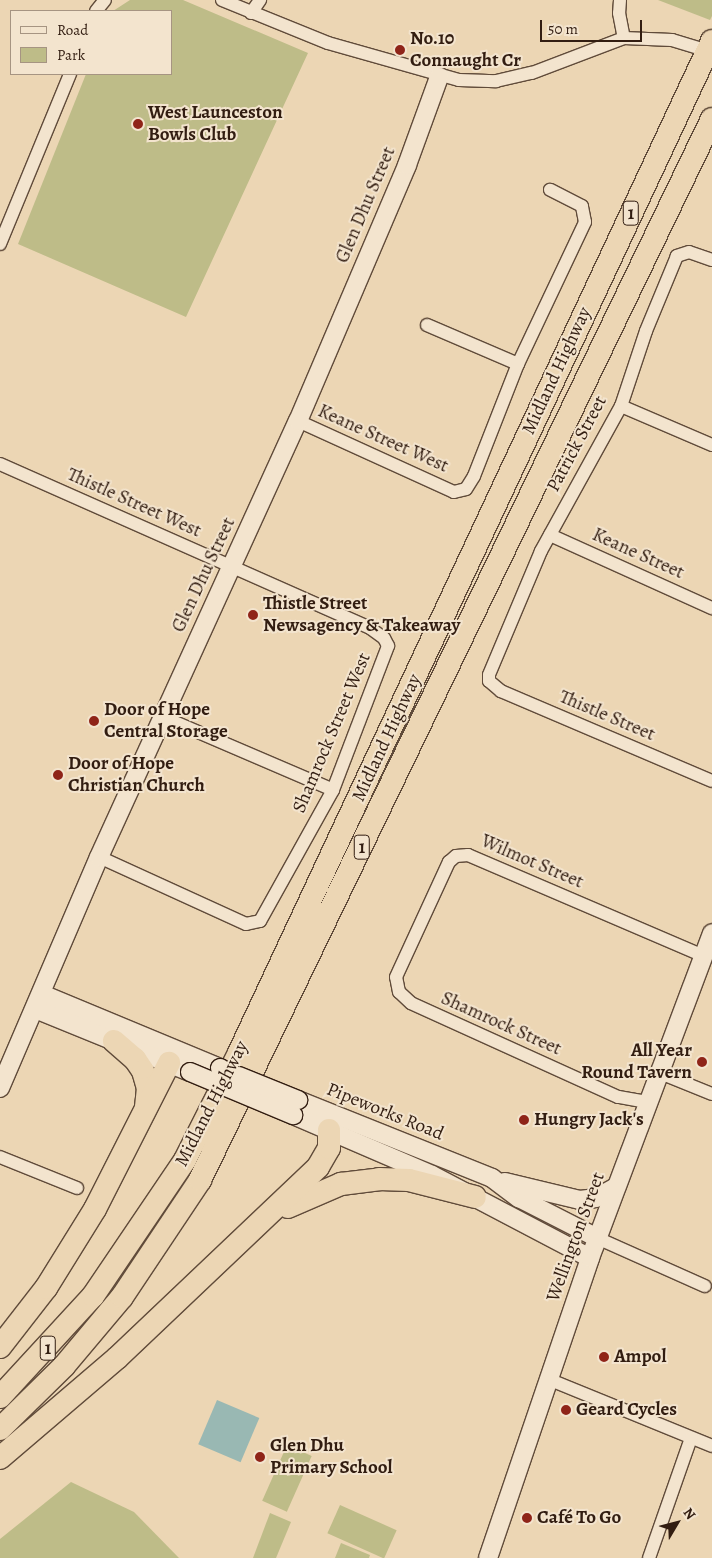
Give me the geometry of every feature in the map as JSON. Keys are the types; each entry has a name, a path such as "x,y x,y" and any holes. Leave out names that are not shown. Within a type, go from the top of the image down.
{"highway":[{"name":"Midland Highway","path":"0,1397 93,1296 185,1160 239,1053 710,48"},
{"name":"Midland Highway","path":"0,1429 64,1366 122,1298 200,1180 710,126"},
{"path":"114,1040 135,1059 143,1071 148,1088 145,1112"},
{"path":"0,1347 71,1250 145,1112 172,1056"},
{"path":"0,1458 117,1358 252,1232 324,1160 329,1148 329,1130"},
{"path":"252,1232 308,1195 358,1180 409,1180 475,1197"}],"main road":[{"name":"Glen Dhu Street","path":"0,1088 99,857 298,421 407,165 439,77"},
{"name":"Wellington Street","path":"488,1558 597,1238 712,933"},
{"name":"Pipeworks Road","path":"38,1001 114,1040 172,1056"},
{"name":"Pipeworks Road","path":"38,1001 295,1107 488,1177 519,1198 597,1238"},
{"name":"Pipeworks Road","path":"193,1065 220,1068 239,1081 295,1107 329,1130 432,1175 590,1258"},
{"path":"475,1197 488,1177 580,1200 596,1198 616,1187"}],"street":[{"path":"97,10 105,0"},
{"path":"222,0 328,43 439,77 480,81 510,78 624,38 665,39 710,48"},
{"path":"252,13 260,0"},
{"path":"620,0 619,13 624,38"},
{"path":"0,244 70,75"},
{"path":"427,325 518,364 585,222 582,206 550,190"},
{"name":"Patrick Street","path":"489,681 490,668 550,535 621,406 646,332 677,256 689,252 712,260"},
{"name":"Keane Street West","path":"298,421 454,492 460,492 474,476 518,364"},
{"path":"621,406 712,445"},
{"name":"Thistle Street West","path":"0,464 370,628 386,641"},
{"name":"Keane Street","path":"550,535 712,608"},
{"name":"Shamrock Street West","path":"99,857 254,924 265,915 332,790 388,651 386,641"},
{"name":"Thistle Street","path":"489,681 501,691 712,782"},
{"path":"163,717 332,790"},
{"name":"Wilmot Street","path":"399,992 396,976 449,862 456,856 468,855 704,956"},
{"name":"Shamrock Street","path":"399,992 410,1003 523,1055 618,1097 647,1102"},
{"path":"660,1073 712,1094"},
{"path":"0,1157 77,1188"},
{"name":"Pipeworks Road","path":"597,1238 706,1286"},
{"path":"548,1379 712,1446"},
{"path":"649,1558 691,1438"}],"green space":[{"path":"130,0 183,0 308,53 186,317 18,244 86,75 172,75 172,10 115,10"},
{"path":"658,0 712,0 712,16 710,20"},
{"path":"287,1445 312,1456 287,1512 262,1501"},
{"path":"71,1482 134,1512 179,1558 0,1558 0,1539"},
{"path":"340,1505 397,1530 384,1558 327,1533"},
{"path":"270,1513 291,1522 276,1558 253,1558"},
{"path":"341,1543 370,1555 369,1558 335,1558"}],"water":[{"path":"217,1400 259,1418 241,1462 198,1444"}],"place":[{"name":"No.10 Connaught Cr","path":"400,50"},
{"name":"West Launceston Bowls Club","path":"138,124"},
{"name":"Thistle Street Newsagency & Takeaway","path":"253,615"},
{"name":"Door of Hope Central Storage","path":"94,721"},
{"name":"Door of Hope Christian Church","path":"58,775"},
{"name":"All Year Round Tavern","path":"702,1062"},
{"name":"Hungry Jack's","path":"524,1120"},
{"name":"Ampol","path":"604,1357"},
{"name":"Geard Cycles","path":"566,1410"},
{"name":"Glen Dhu Primary School","path":"260,1457"},
{"name":"Café To Go","path":"527,1518"}]}
